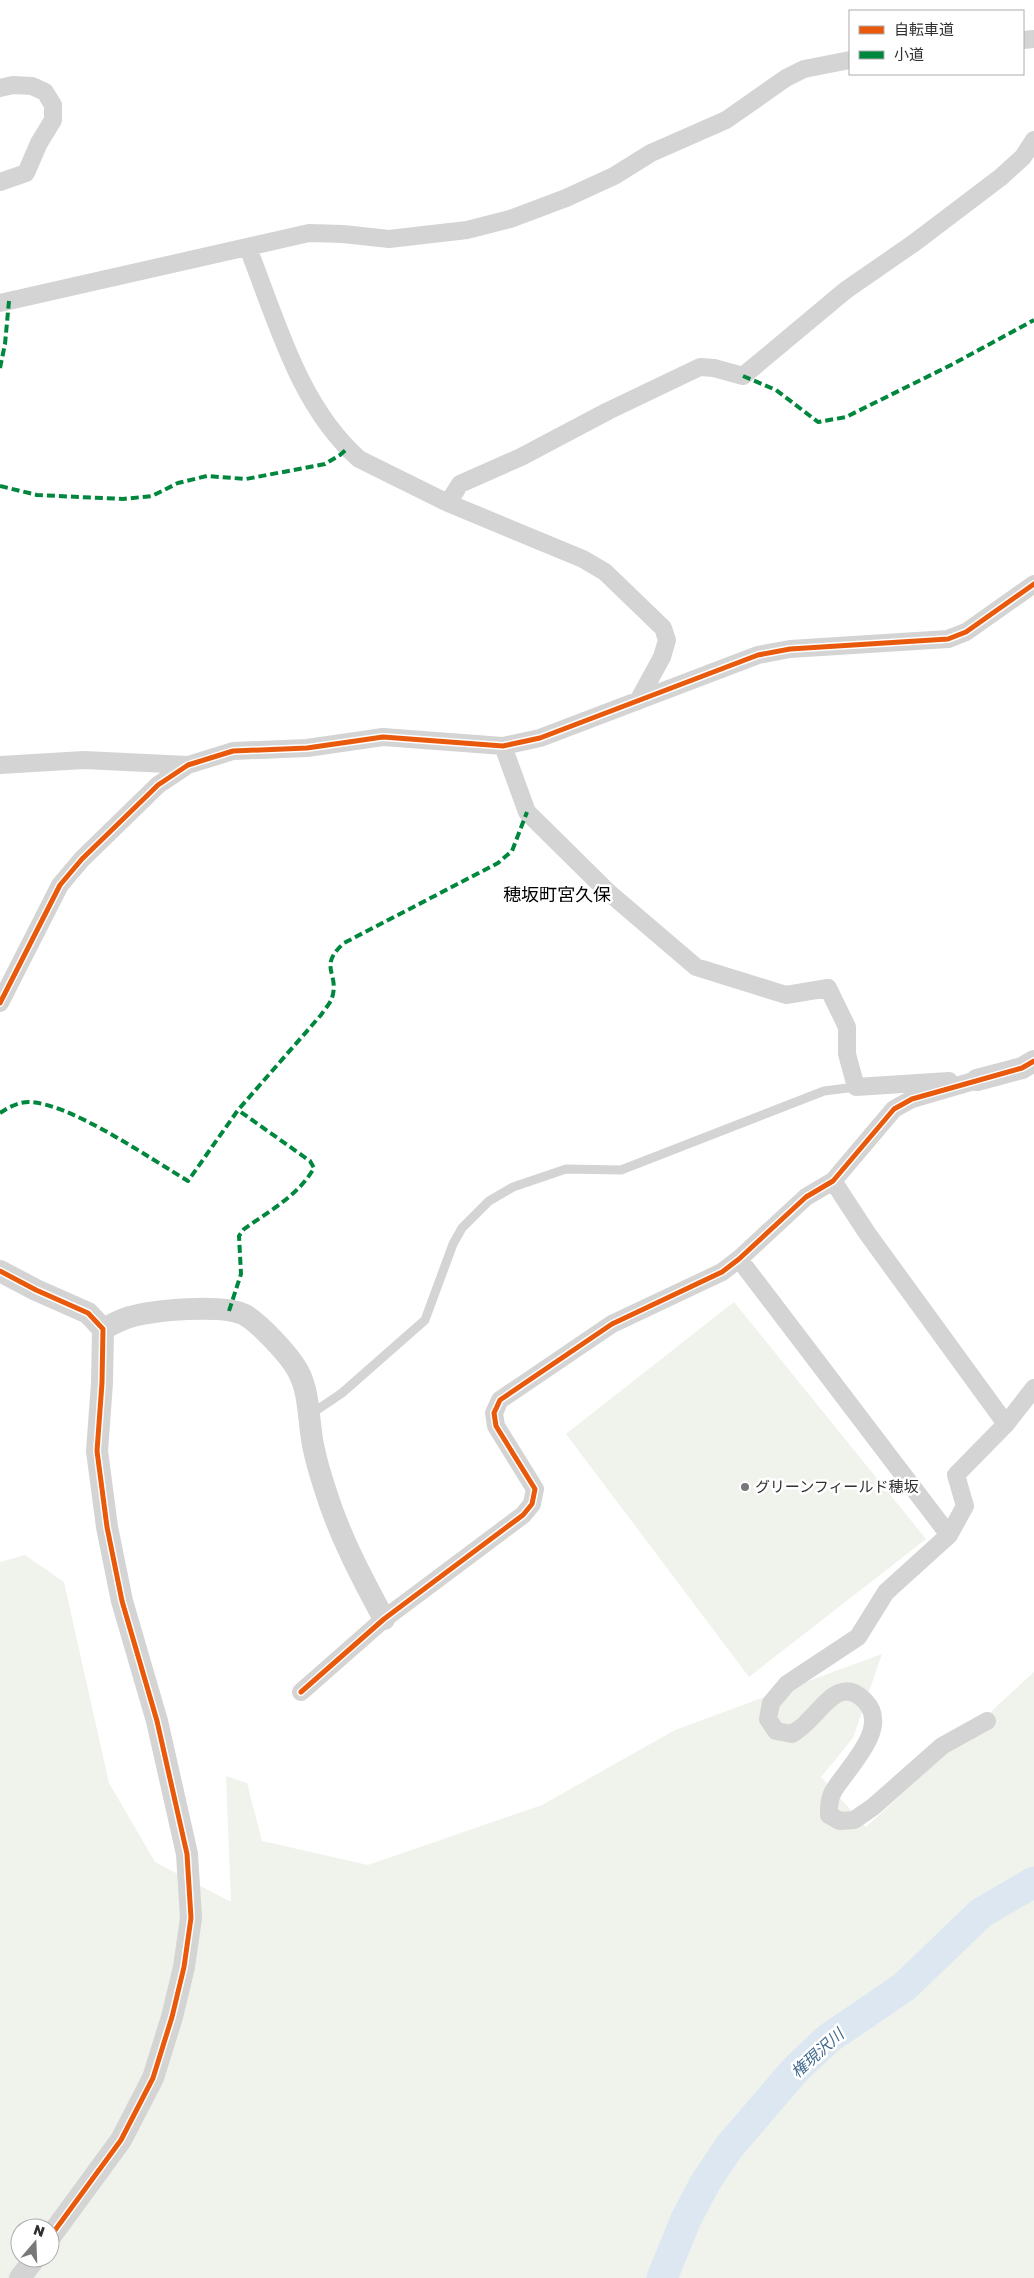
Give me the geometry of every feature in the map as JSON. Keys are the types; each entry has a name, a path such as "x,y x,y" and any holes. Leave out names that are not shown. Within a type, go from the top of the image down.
{"street":[{"path":"0,303 309,233 343,234 389,239 467,230 510,219 566,198 614,176 651,153 726,120 786,78 804,70 849,60"},
{"path":"0,88 13,85 32,86 45,92 53,105 53,120 38,143 26,173 0,182"},
{"path":"448,503 460,484 521,457 608,411 700,367 714,368 743,376 846,290 914,243 1001,177 1023,157 1034,140"},
{"path":"248,248 303,386 323,420 347,448 360,459 448,503 583,558 605,572 663,628 667,640 662,657 638,701"},
{"path":"0,1003 60,885 82,859 158,785 188,765 233,752 307,748 383,736 502,746 540,738 766,654 790,649 948,639 966,632 1034,584"},
{"path":"502,746 527,812 607,891 696,967 786,995 828,988 847,1026 847,1054 856,1087 872,1084 978,1080"},
{"path":"0,764 84,760 188,765"},
{"path":"301,1692 384,1619 522,1515 532,1504 535,1489 496,1426 494,1413 500,1400 612,1324 722,1272 806,1198 834,1181 894,1108 912,1099 1022,1068 1034,1061"},
{"path":"834,1181 867,1234 1006,1424"},
{"path":"739,1259 949,1535"},
{"path":"0,1271 36,1290 88,1313 103,1329 102,1383 97,1451 107,1527 122,1601 157,1721 187,1854 191,1918 180,1984 152,2078 121,2140 60,2223"},
{"path":"103,1329 130,1316 190,1309 220,1308 243,1314 256,1323 274,1341 298,1370 306,1394 313,1446 326,1494 351,1557 384,1619"},
{"path":"987,1721 942,1746 873,1807 854,1820 840,1821 829,1815 829,1804 833,1791 865,1746 873,1724 871,1707 861,1696 848,1691 837,1694 824,1703 808,1722 792,1734 776,1730 768,1719 771,1703 787,1684 858,1636 886,1592 949,1535 965,1506 956,1474 1006,1424 1034,1388"}],"lane":[{"path":"309,1415 342,1393 425,1320 453,1244 462,1228 489,1201 513,1186 566,1169 621,1170 824,1092 856,1087"}],"shaded area":[{"name":"グリーンフィールド穂坂","path":"734,1302 926,1539 749,1677 566,1434"},
{"path":"25,1555 64,1582 109,1783 155,1862 231,1902 226,1776 247,1783 262,1841 368,1865 542,1805 675,1730 882,1654 853,1738 821,1777 866,1827 1034,1672 1034,2278 0,2278 0,1562"}],"waterway":[{"name":"権現沢川","path":"662,2278 686,2219 705,2183 729,2147 796,2069 829,2038 904,1987 981,1913 1034,1882"}],"marked path":[{"path":"0,368 5,344 9,301"},
{"path":"743,376 776,390 818,422 846,417 953,364 1034,320"},
{"path":"0,486 37,495 123,499 152,496 178,483 207,476 246,479 325,464 347,449"},
{"path":"0,1113 14,1105 29,1102 46,1105 66,1112 110,1134 188,1181 238,1110 321,1015 330,1002 334,989 330,964 336,951 344,943 498,863 512,851 527,812"},
{"path":"229,1311 241,1274 239,1236 244,1229 300,1187 314,1168 310,1161 238,1110"}],"cycle path":[{"path":"0,1003 60,885 82,859 158,785 188,765 233,751 307,748 383,737 503,746 540,738 758,655 790,649 948,639 966,632 1034,584"},
{"path":"301,1692 384,1619 523,1515 532,1504 535,1489 496,1426 494,1413 500,1400 612,1324 722,1272 739,1259 806,1197 833,1181 894,1109 912,1099 1022,1068 1034,1061"},
{"path":"0,1271 36,1290 88,1313 103,1329 102,1383 97,1451 107,1527 122,1601 157,1721 187,1854 191,1918 184,1967 172,2017 153,2078 121,2140 60,2223"}],"place":[{"name":"グリーンフィールド穂坂","path":"745,1487"}],"district":[{"name":"穂坂町宮久保","path":"557,895"}]}
